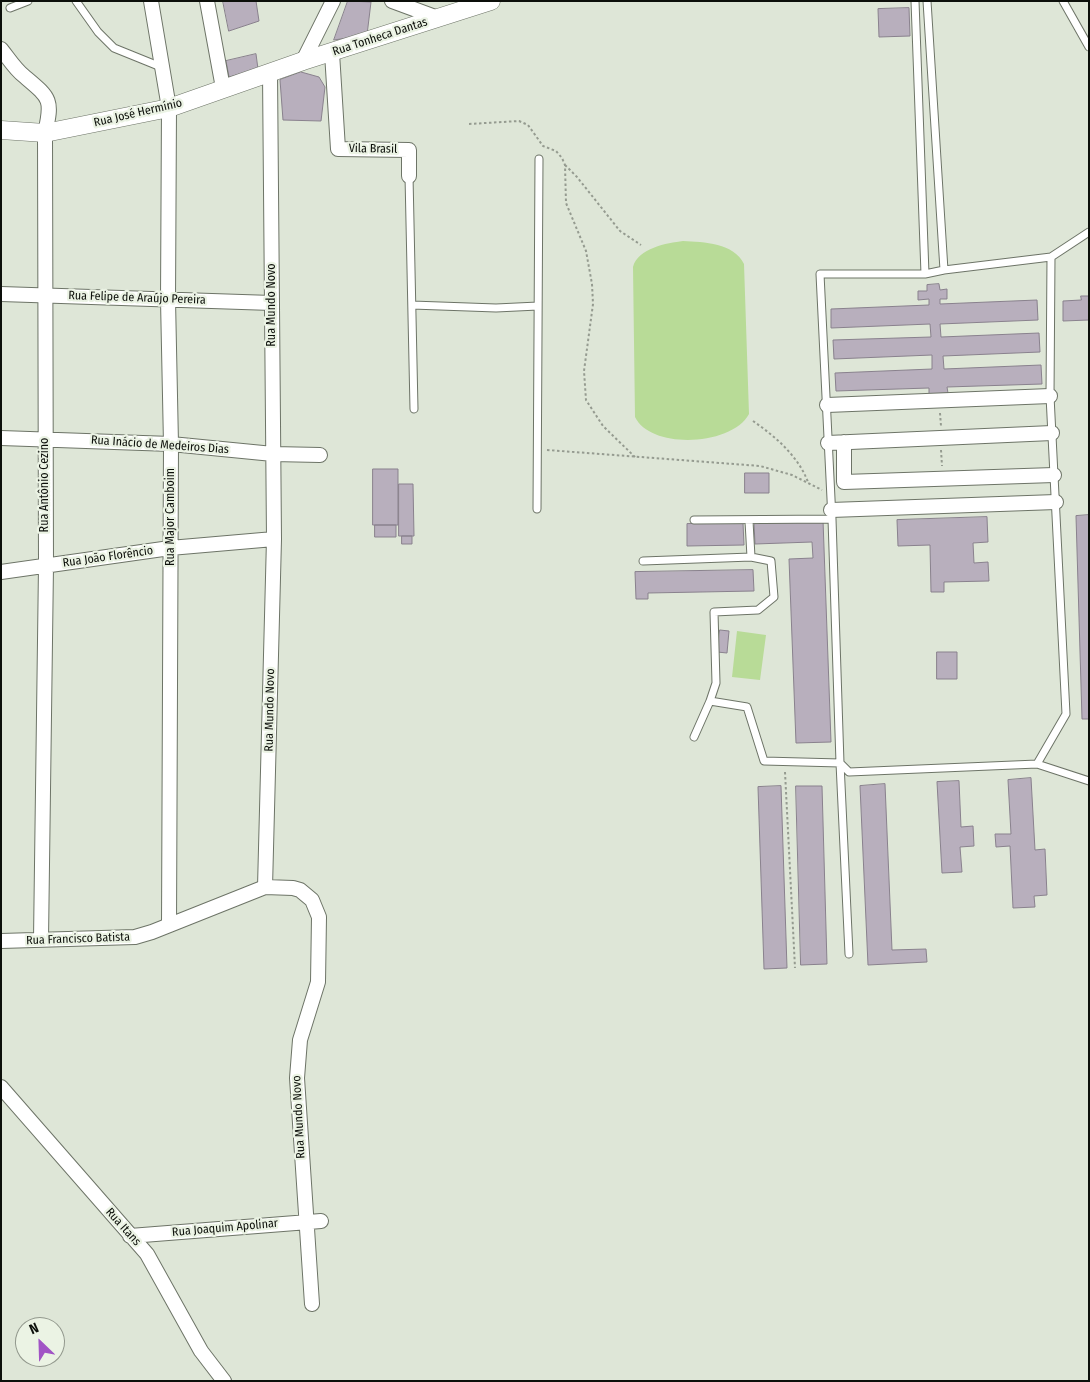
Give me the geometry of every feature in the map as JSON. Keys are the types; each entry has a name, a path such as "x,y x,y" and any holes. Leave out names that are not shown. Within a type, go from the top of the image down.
{"street":[{"name":"Rua Major Camboim","path":"151,1 169,108 168,300 171,444 169,925"},
{"path":"207,1 223,88"},
{"path":"303,61 333,1"},
{"path":"392,1 438,18"},
{"name":"Rua Tonheca Dantas","path":"270,73 491,1"},
{"name":"Rua Antônio Cezino","path":"1,49 20,72 45,94 50,114 45,133 47,295 46,566 41,939"},
{"name":"Vila Brasil","path":"332,53 338,148 409,150 409,176"},
{"name":"Rua José Hermínio","path":"1,130 45,133 169,108 270,73"},
{"name":"Rua Mundo Novo","path":"270,73 274,539 266,887 300,890 312,900 319,917 318,982 298,1050 296,1099 312,1304"},
{"name":"Rua Felipe de Araújo Pereira","path":"1,294 272,303"},
{"path":"827,406 1050,396"},
{"path":"828,443 1052,433"},
{"name":"Rua Inácio de Medeiros Dias","path":"1,438 171,444 273,454 320,455"},
{"path":"844,442 844,482 1054,475"},
{"path":"832,514 1056,502"},
{"name":"Rua João Florêncio","path":"1,572 170,548 274,539"},
{"name":"Rua Francisco Batista","path":"1,941 135,937 266,887"},
{"name":"Rua Itans","path":"1,1087 147,1254 201,1351 224,1381"},
{"name":"Rua Joaquim Apolinar","path":"130,1236 320,1220"}],"lane":[{"path":"10,8 28,1"},
{"path":"76,1 98,32 114,48 161,67"},
{"path":"914,1 925,274"},
{"path":"926,1 944,270"},
{"path":"1063,1 1089,47"},
{"path":"537,509 539,159"},
{"name":"Vila Brasil","path":"409,176 414,409"},
{"path":"849,954 840,763 832,514 820,274 925,274 1051,257 1089,232"},
{"path":"1037,764 1066,714 1050,396 1051,257"},
{"path":"412,305 496,308 538,306"},
{"path":"694,520 749,521 832,514"},
{"path":"749,521 751,556"},
{"path":"643,561 751,556 771,561 774,597 758,610 714,612 716,684 694,737"},
{"path":"710,701 747,707 764,761 840,763 849,772 1037,764 1089,781"}],"path":[{"path":"470,124 518,121 528,126 543,146 556,151 565,165 577,176 620,231 642,245"},
{"path":"565,165 566,203 586,251 592,284 593,304 584,371 586,400 602,426 635,457"},
{"path":"940,401 942,478"},
{"path":"753,421 775,438 796,459 808,482"},
{"path":"538,449 760,466 792,475 831,495"},
{"path":"785,762 795,968"}],"green space":[{"path":"683,241 709,243 726,248 739,257 744,264 749,414 740,425 726,433 710,438 692,440 674,439 657,435 644,428 635,417 633,267 641,255 647,251 661,245"},
{"path":"737,631 766,635 760,680 732,677"}],"building":[{"path":"223,1 256,1 259,21 229,31"},
{"path":"348,1 371,2 367,35 334,40"},
{"path":"909,8 910,36 879,37 878,9"},
{"path":"256,54 258,69 229,77 226,61"},
{"path":"301,72 319,77 325,87 321,121 283,120 280,80"},
{"path":"939,284 940,290 947,289 947,299 940,299 940,304 1037,300 1038,320 940,324 941,337 1039,333 1040,352 943,356 944,369 1041,365 1042,384 947,387 948,393 929,394 929,388 836,391 835,373 932,369 932,355 834,359 833,340 931,337 930,324 831,328 831,309 929,305 929,299 918,300 918,291 927,291 927,285"},
{"path":"1081,296 1089,296 1089,320 1063,321 1063,301 1081,300"},
{"path":"373,469 398,469 398,525 373,525"},
{"path":"745,473 769,473 769,493 745,493"},
{"path":"399,484 413,484 414,536 399,536"},
{"path":"1089,515 1089,719 1082,719 1076,516"},
{"path":"987,517 988,542 973,543 974,563 988,562 989,581 944,582 944,592 931,592 930,545 898,546 897,520"},
{"path":"823,520 831,742 796,743 789,559 813,558 812,542 755,544 754,523"},
{"path":"743,523 744,545 687,546 687,524"},
{"path":"375,525 396,525 396,537 375,537"},
{"path":"402,536 412,536 412,544 402,544"},
{"path":"753,570 754,591 648,593 648,599 636,599 635,572"},
{"path":"720,630 729,631 727,653 717,652"},
{"path":"937,652 957,652 957,679 937,679"},
{"path":"1031,778 1035,850 1045,849 1047,895 1034,896 1035,907 1013,908 1010,846 996,847 995,834 1011,834 1008,780"},
{"path":"959,781 961,827 973,826 974,846 960,847 962,872 942,873 937,782"},
{"path":"885,784 892,950 926,949 927,962 868,965 860,786"},
{"path":"781,786 787,968 764,969 758,787"},
{"path":"796,786 822,786 827,964 801,965"}]}
